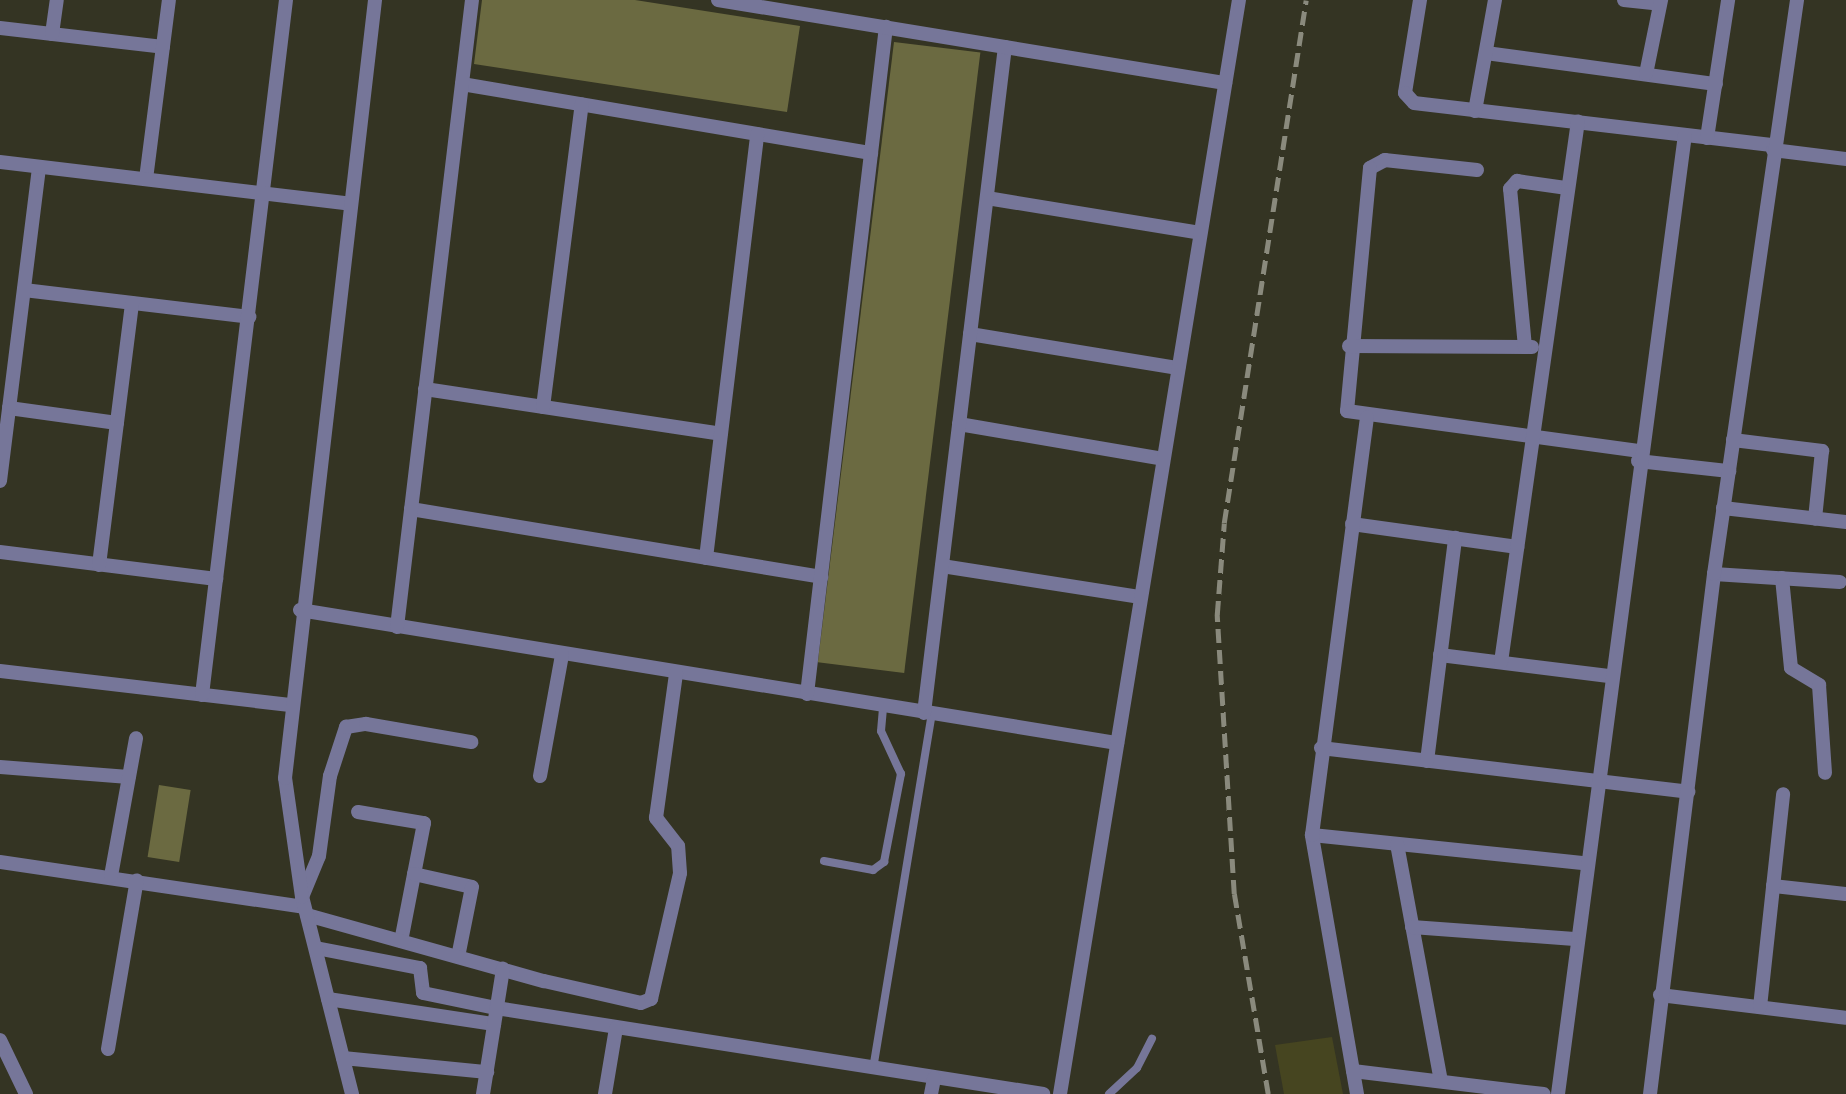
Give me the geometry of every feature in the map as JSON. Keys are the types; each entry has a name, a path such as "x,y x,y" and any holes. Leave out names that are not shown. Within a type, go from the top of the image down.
{"street":[{"path":"52,34 57,0"},
{"path":"146,179 169,0"},
{"path":"202,695 286,0"},
{"path":"352,1094 304,906 285,800 290,705 300,610 375,0"},
{"path":"397,627 472,0"},
{"path":"718,0 781,5 886,27 1225,83"},
{"path":"1060,1094 1239,0"},
{"path":"1420,0 1406,97 1475,111 1578,121 1846,159"},
{"path":"1475,111 1495,0"},
{"path":"1624,0 1661,2 1646,74"},
{"path":"1707,138 1728,0"},
{"path":"1650,1094 1660,995 1714,574 1797,0"},
{"path":"807,694 886,27"},
{"path":"0,28 163,47"},
{"path":"928,713 942,566 1005,47"},
{"path":"1486,52 1716,84"},
{"path":"462,84 871,153"},
{"path":"543,407 582,104"},
{"path":"1501,662 1566,188 1578,121"},
{"path":"706,558 757,134"},
{"path":"1558,1094 1595,781 1685,135"},
{"path":"1477,170 1385,160 1370,168 1349,346 1346,407 1367,418 1532,438 1729,471"},
{"path":"0,162 350,204"},
{"path":"0,481 39,167"},
{"path":"1525,347 1510,188 1517,181 1566,188"},
{"path":"987,198 1200,233"},
{"path":"24,290 249,317"},
{"path":"99,565 132,303"},
{"path":"970,334 1178,368"},
{"path":"1349,346 1544,347"},
{"path":"425,389 721,434"},
{"path":"9,408 117,423"},
{"path":"1357,1094 1312,835 1321,748 1367,418"},
{"path":"959,424 1163,459"},
{"path":"1733,440 1822,451 1815,519"},
{"path":"1723,508 1846,523"},
{"path":"411,509 821,577"},
{"path":"1352,524 1517,547"},
{"path":"1427,761 1455,538"},
{"path":"0,552 216,579"},
{"path":"942,566 1141,597"},
{"path":"1714,574 1840,582"},
{"path":"1782,578 1791,668 1819,685 1825,773"},
{"path":"300,610 562,655 1117,743"},
{"path":"540,776 562,655"},
{"path":"1440,655 1609,676"},
{"path":"0,671 290,705"},
{"path":"0,862 304,906 401,941 641,1003 655,994 681,863 678,846 656,818 676,673"},
{"path":"304,906 319,856 330,776 346,727 366,724 471,742"},
{"path":"111,876 136,738"},
{"path":"1321,748 1688,792"},
{"path":"0,766 129,777"},
{"path":"1760,1007 1783,794"},
{"path":"358,812 422,821 401,941"},
{"path":"1312,835 1585,863"},
{"path":"1397,844 1440,1077"},
{"path":"414,874 472,887 458,957"},
{"path":"108,1049 137,880"},
{"path":"1773,886 1846,894"},
{"path":"1412,927 1576,939"},
{"path":"316,948 420,968 423,993 496,1008 1044,1094"},
{"path":"483,1094 503,969"},
{"path":"1660,995 1846,1018"},
{"path":"328,999 494,1024"},
{"path":"605,1094 617,1028"},
{"path":"2,1048 26,1094"},
{"path":"343,1058 487,1072"},
{"path":"1353,1071 1440,1077 1544,1094"},
{"path":"931,1094 934,1078"}],"lane":[{"path":"824,861 873,870 884,862 901,774 881,732 884,707"},
{"path":"873,1069 928,713"},
{"path":"1109,1094 1137,1068 1152,1039"}],"shaded area":[{"path":"1332,1037 1343,1094 1284,1094 1275,1045"}],"building":[{"path":"482,0 635,0 800,26 787,112 474,64"},
{"path":"894,42 980,53 904,673 818,662"},
{"path":"159,785 191,790 179,862 148,857"}],"railway":[{"path":"1268,1094 1234,894 1217,615 1224,523 1306,0"}]}
